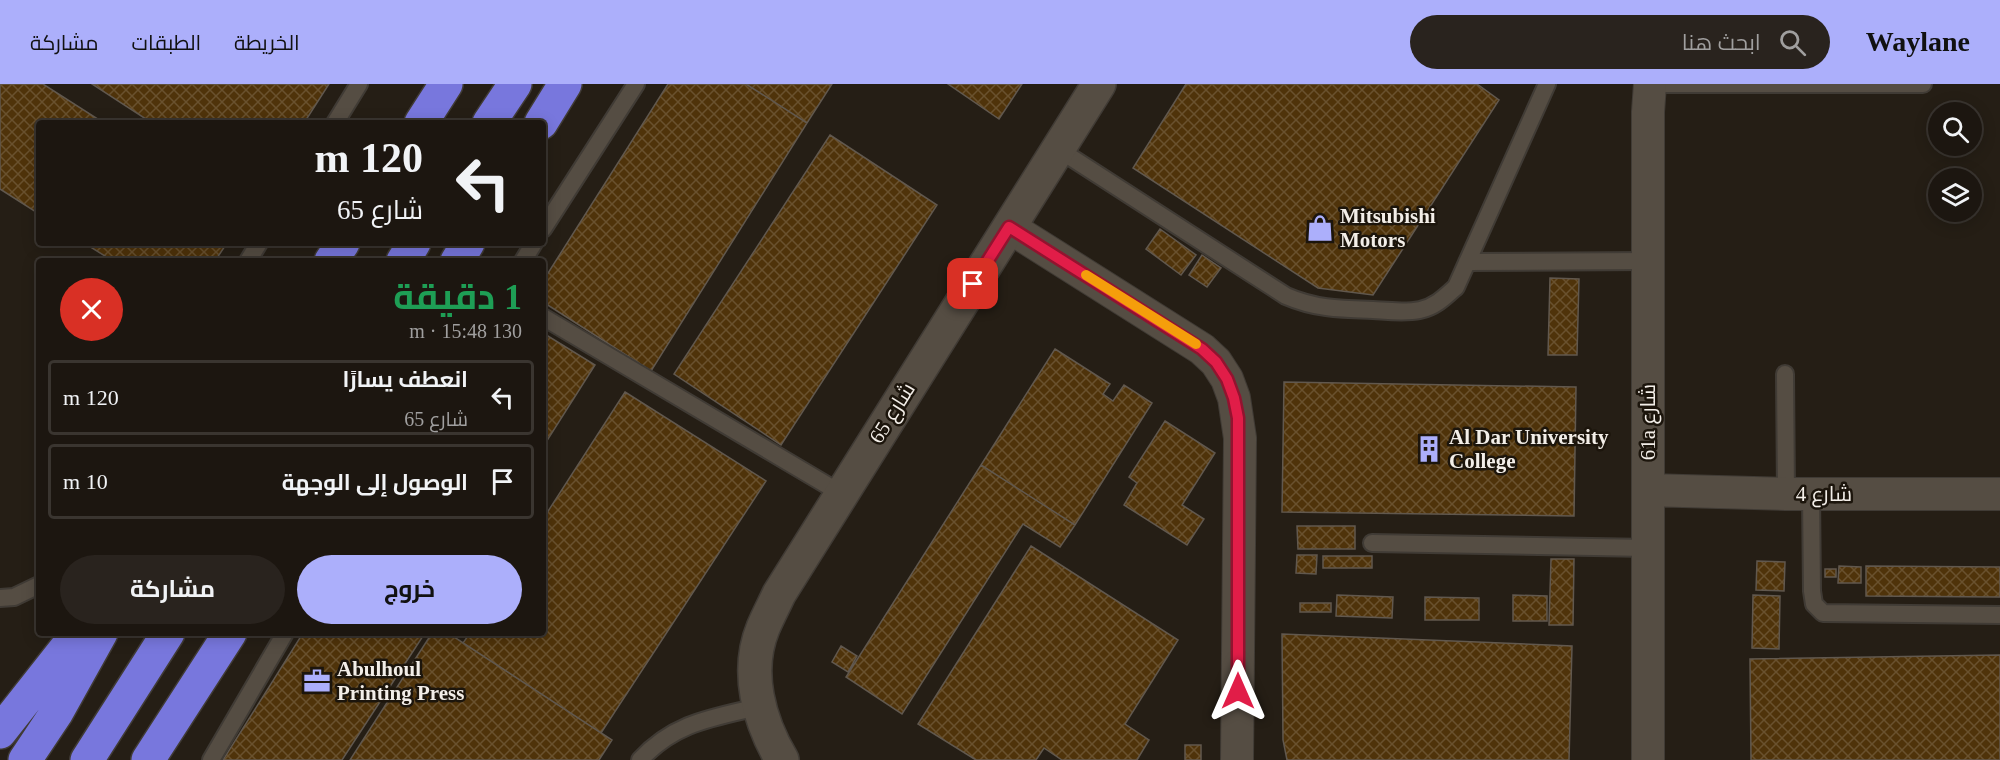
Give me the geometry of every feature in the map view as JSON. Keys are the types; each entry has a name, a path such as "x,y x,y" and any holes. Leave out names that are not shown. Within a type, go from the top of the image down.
{"highway":[{"path":"423,120 446,84"},
{"path":"491,120 515,84"},
{"path":"543,120 565,84"},
{"path":"0,732 76,636"},
{"path":"25,760 63,702 99,636"},
{"path":"87,760 166,636"},
{"path":"148,760 228,636"}],"street":[{"name":"شارع 65","path":"782,760 768,737 758,707 755,668 762,630 779,594 1099,84"},
{"name":"61a شارع","path":"1648,760 1650,84"},
{"path":"1009,227 1186,337 1216,362 1227,379 1234,398 1240,438 1238,760"},
{"name":"شارع 4","path":"1648,490 1798,494 2000,494"}],"lane":[{"path":"336,120 359,84"},
{"path":"546,224 636,84"},
{"path":"1058,149 1286,296 1305,304 1325,308 1401,312 1422,310 1441,301 1456,288 1547,84"},
{"path":"1650,84 1923,84"},
{"path":"1467,262 1648,261"},
{"path":"546,319 842,494"},
{"path":"1785,374 1798,494 1814,604 1823,613 2000,615"},
{"path":"1372,543 1648,548"},
{"path":"0,598 15,597 36,586"},
{"path":"211,760 283,636"},
{"path":"640,760 657,743 677,730 699,721 758,707"}],"building":[{"path":"0,84 43,84 99,120 36,120 36,212 0,189"},
{"path":"92,84 329,84 306,120 147,120"},
{"path":"668,84 746,84 807,123 651,371 546,304 546,276"},
{"path":"746,84 832,84 807,123"},
{"path":"948,84 1022,84 999,119"},
{"name":"Mitsubishi Motors","path":"1186,84 1477,84 1499,100 1373,295 1318,288 1133,168"},
{"path":"830,135 937,205 781,445 674,374"},
{"path":"1160,229 1196,255 1181,275 1146,249"},
{"path":"89,246 225,246 217,258 108,258"},
{"path":"1202,255 1221,268 1207,287 1189,275"},
{"path":"1550,278 1579,279 1577,355 1548,355"},
{"path":"546,335 595,365 546,442"},
{"path":"1055,349 1110,384 1103,394 1113,401 1124,385 1152,403 1075,525 981,465"},
{"name":"Al Dar University College","path":"1284,382 1576,387 1574,516 1282,512"},
{"path":"625,392 766,481 601,733 463,643 468,636 546,636 546,514"},
{"path":"1165,421 1215,453 1182,505 1204,519 1187,545 1124,505 1137,483 1129,477"},
{"path":"981,465 1075,525 1060,547 1023,524 902,714 846,677"},
{"path":"1297,526 1355,526 1355,549 1298,549"},
{"path":"1031,546 1178,640 1125,724 1149,740 1137,760 1062,760 1044,748 1036,760 976,760 918,724"},
{"path":"1297,555 1317,555 1316,574 1296,573"},
{"path":"1323,556 1372,556 1372,568 1323,568"},
{"path":"1551,559 1574,559 1573,625 1549,625"},
{"path":"1757,561 1785,562 1784,591 1756,590"},
{"path":"1839,566 1861,567 1861,583 1838,583"},
{"path":"1866,566 2000,567 2000,597 1866,596"},
{"path":"1825,569 1836,569 1836,577 1825,577"},
{"path":"1337,595 1393,597 1392,618 1336,616"},
{"path":"1513,595 1547,596 1547,621 1513,621"},
{"path":"1753,595 1780,596 1779,649 1752,648"},
{"path":"1425,597 1479,598 1479,620 1425,620"},
{"path":"1300,603 1331,603 1331,612 1300,612"},
{"path":"1282,634 1572,646 1569,760 1287,760 1283,740"},
{"path":"301,636 423,636 342,760 223,760"},
{"path":"430,636 453,636 612,740 599,760 350,760"},
{"path":"841,646 857,656 848,672 832,662"},
{"path":"2000,655 2000,760 1751,760 1750,659"},
{"path":"1185,745 1201,745 1201,760 1185,760"}],"slow traffic":[{"path":"1086,275 1196,344"}],"place":[{"name":"Mitsubishi Motors","path":"1320,228"},
{"name":"Al Dar University College","path":"1429,449"},
{"name":"Abulhoul Printing Press","path":"317,681"}],"route":[{"path":"973,284 1009,227 1186,337 1216,362 1227,379 1234,398 1240,438 1238,691"}]}
